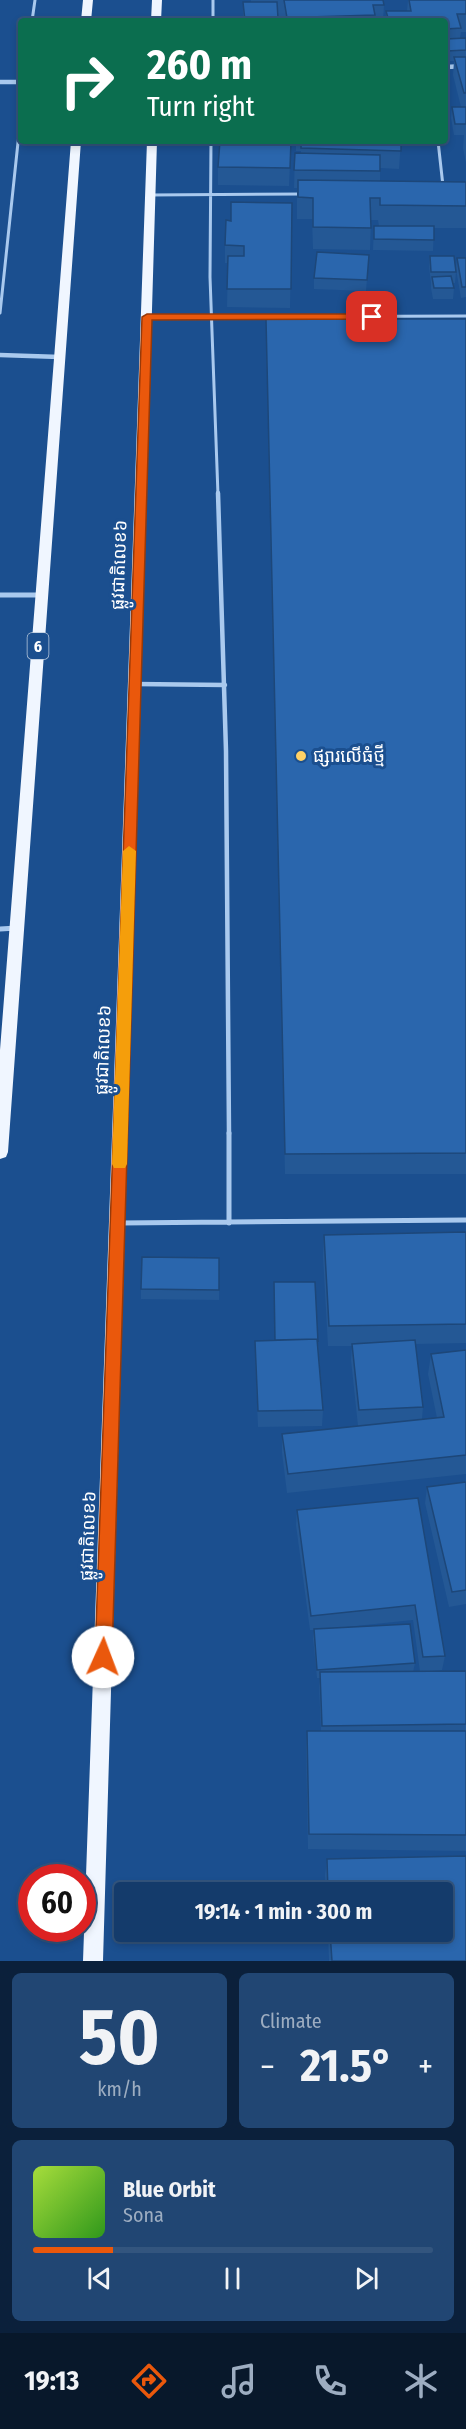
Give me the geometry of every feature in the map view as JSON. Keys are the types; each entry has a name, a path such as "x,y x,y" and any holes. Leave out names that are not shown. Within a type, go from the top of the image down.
{"main road":[{"path":"86,18 88,0"},
{"path":"156,18 157,0"},
{"name":"6","path":"0,1152 76,144"},
{"name":"ផ្លូវជាតិលេខ៦","path":"93,1961 152,144"}],"street":[{"path":"448,67 466,66"},
{"path":"0,82 18,82"},
{"path":"0,356 61,357"},
{"path":"0,595 42,595"},
{"path":"0,929 17,928"}],"lane":[{"path":"32,18 35,0"},
{"path":"213,0 213,18"},
{"path":"0,313 18,142"},
{"path":"211,144 209,194 212,317 225,685 229,1223"},
{"path":"438,144 443,192"},
{"path":"150,195 306,194"},
{"path":"147,317 466,316"},
{"path":"135,684 225,685"},
{"path":"117,1223 466,1220"}],"building":[{"path":"284,0 383,0 384,5 373,5 375,15 287,18"},
{"path":"409,0 466,0 466,14 457,14 461,28 448,29 448,18 388,18 386,11 411,11"},
{"path":"243,2 277,2 278,18 245,18"},
{"path":"466,38 466,50 448,51 448,39"},
{"path":"454,57 466,57 466,93 464,93"},
{"path":"452,107 466,107 466,124 455,124"},
{"path":"220,144 291,144 290,168 218,167"},
{"path":"301,144 401,144 401,151 301,148"},
{"path":"295,153 380,155 380,171 294,170"},
{"path":"298,180 466,182 466,206 380,205 380,198 370,198 371,228 313,227 313,198 298,197"},
{"path":"231,202 292,203 291,289 227,289 228,256 244,256 244,246 225,245 226,220 231,221"},
{"path":"374,226 434,226 434,240 374,239"},
{"path":"317,252 369,255 367,280 314,278"},
{"path":"430,256 454,256 456,272 431,272"},
{"path":"457,258 466,258 466,287 462,287"},
{"path":"451,276 454,288 434,288 432,277"},
{"path":"266,319 466,319 466,1153 285,1154"},
{"path":"466,1232 466,1324 329,1326 324,1235"},
{"path":"142,1257 219,1258 219,1290 141,1289"},
{"path":"274,1282 315,1282 318,1342 317,1339 275,1340"},
{"path":"317,1339 323,1410 258,1411 255,1341"},
{"path":"415,1340 423,1407 359,1410 352,1344"},
{"path":"466,1350 466,1455 288,1474 282,1434 444,1417 431,1354"},
{"path":"466,1482 466,1590 452,1592 427,1487"},
{"path":"418,1498 445,1656 423,1657 415,1605 311,1616 297,1510"},
{"path":"410,1624 415,1663 317,1670 314,1629"},
{"path":"466,1671 466,1724 322,1726 320,1672"},
{"path":"307,1731 466,1731 466,1835 309,1834"},
{"path":"466,1856 466,1961 332,1961 331,1942 453,1942 453,1882 328,1882 327,1859"}],"slow traffic":[{"path":"119,1164 129,851"}],"place":[{"name":"ផ្សារលើធំថ្មី","path":"301,756"}],"route":[{"path":"103,1657 147,317 372,317"}]}
